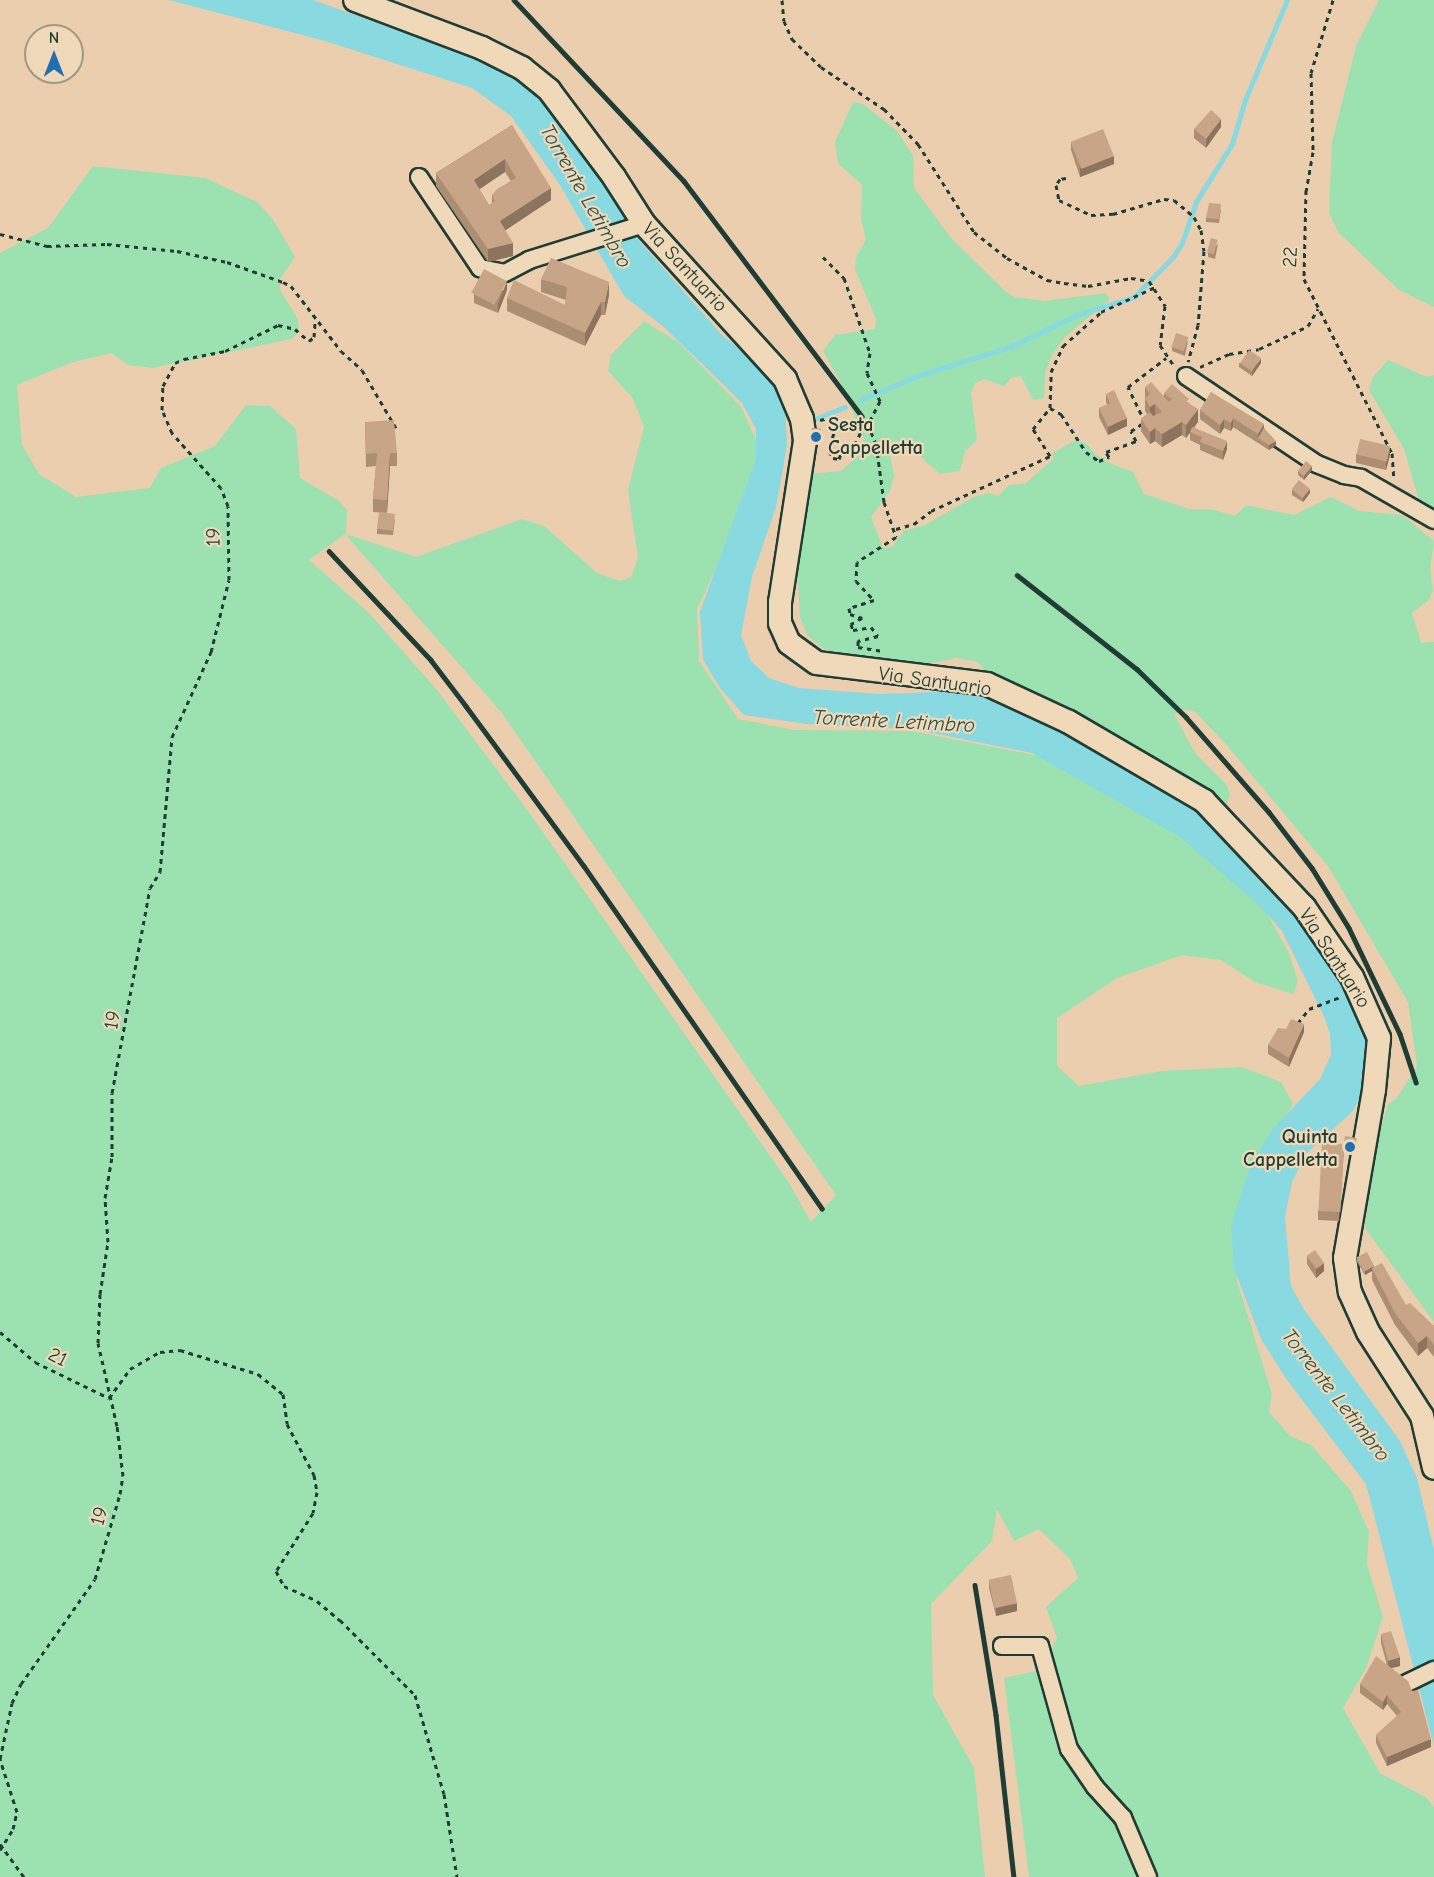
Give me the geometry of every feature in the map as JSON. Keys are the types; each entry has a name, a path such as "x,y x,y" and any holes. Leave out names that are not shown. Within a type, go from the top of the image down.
{"main road":[{"name":"Via Santuario","path":"355,0 482,48 522,68 549,90 614,177 644,224 765,352 790,387 804,428 803,459 780,602 780,623 789,643 802,655 817,663 987,684 1069,722 1204,801 1272,869 1319,929 1355,983 1379,1038 1374,1090 1345,1258 1350,1292 1368,1332 1422,1416 1434,1468"}],"street":[{"path":"419,177 480,268 505,273 529,260 644,224"},
{"path":"1190,377 1317,464 1344,476 1361,478 1387,496 1428,514 1434,520"},
{"path":"1002,1646 1040,1646 1069,1749 1095,1787 1123,1818 1148,1877"},
{"path":"1411,1679 1434,1670"}],"path":[{"path":"782,0 784,21 792,39 821,67 884,109 918,144 974,232 1006,258 1056,282 1088,286 1144,278 1155,287 1165,306 1160,345 1166,358 1190,377"},
{"name":"22","path":"1332,0 1311,73 1313,152 1306,190 1304,279 1392,453 1396,475 1387,496"},
{"path":"1066,178 1060,179 1056,185 1059,200 1091,215 1113,214 1164,199 1174,200 1194,217 1201,230 1204,251 1198,325 1188,358 1190,377"},
{"path":"0,234 47,246 146,246 227,262 291,286 315,321 366,376 396,428"},
{"path":"804,428 837,415 829,451 839,459 844,442 851,453 861,429 867,426 880,398 867,373 870,353 851,293 840,272 823,257"},
{"path":"896,529 914,524 931,511 1050,456 1033,429 1050,408 1051,372 1063,346 1101,312 1155,287"},
{"path":"1190,377 1215,359 1258,349 1308,326 1318,309"},
{"name":"19","path":"1,1847 17,1812 0,1759 12,1703 21,1684 95,1579 120,1494 121,1451 98,1343 100,1294 108,1242 105,1198 112,1156 112,1093 142,923 150,888 160,872 172,736 211,652 229,580 228,506 221,488 172,433 162,410 163,386 175,363 184,359 225,351 278,325 295,329 309,341 314,337 315,321"},
{"path":"1050,408 1061,414 1072,436 1086,452 1099,461 1109,457 1106,452 1136,441 1131,431 1145,422 1128,387 1166,358"},
{"path":"864,670 862,655 885,654 881,649 858,647 858,641 878,636 873,628 853,630 850,626 862,618 850,614 849,606 863,606 874,600 856,581 854,571 862,556 894,541 896,529 885,508 876,444 867,426"},
{"path":"1298,1023 1309,1010 1343,996"},
{"name":"21","path":"0,1332 35,1362 109,1398"},
{"path":"109,1398 130,1369 160,1352 180,1350 258,1374 283,1394 287,1424 315,1475 317,1492 313,1513 276,1571 284,1586 317,1601 340,1620 415,1695 444,1794 457,1877"},
{"path":"1,1847 24,1877"}],"green space":[{"path":"1379,0 1434,0 1434,307 1399,290 1339,233 1329,213 1332,142 1356,46"},
{"path":"853,102 863,104 897,131 913,156 914,188 951,238 1005,291 1014,297 1045,301 1105,293 1110,299 1065,337 1052,355 1045,373 1044,398 1033,400 1021,376 1011,378 1004,386 984,379 975,383 971,393 977,440 965,451 960,471 940,474 911,448 895,446 890,455 894,476 890,491 871,517 883,548 892,547 904,531 925,525 974,497 989,493 998,496 1009,485 1025,484 1053,459 1053,453 1076,440 1086,443 1096,455 1133,472 1144,494 1189,509 1210,509 1235,516 1246,505 1294,515 1331,497 1359,511 1402,515 1434,541 1430,569 1433,590 1429,600 1412,613 1421,643 1434,642 1434,1322 1365,1228 1373,1156 1388,1104 1397,1098 1417,1066 1408,1002 1328,866 1224,742 1194,711 1184,710 1174,714 1195,753 1226,784 1230,794 1227,804 1217,805 991,679 978,662 956,658 912,667 843,656 824,649 807,635 800,617 797,568 811,474 841,471 857,457 864,439 842,385 823,351 835,335 875,329 876,319 855,269 856,258 866,239 861,219 862,185 838,163 835,142"},
{"path":"93,166 205,178 257,202 272,218 295,257 280,279 280,290 298,319 299,331 292,339 152,368 128,365 111,353 70,363 17,385 22,445 39,474 76,497 150,488 161,468 215,446 246,405 270,406 296,429 300,478 339,501 347,510 346,534 416,557 522,519 544,526 597,573 620,581 631,577 638,558 628,490 644,427 632,397 608,371 611,355 644,321 679,343 741,407 761,451 731,537 697,609 699,661 738,719 794,730 911,731 1044,757 1195,844 1262,904 1289,954 1298,981 1293,994 1255,982 1221,960 1182,955 1117,978 1057,1018 1057,1066 1079,1086 1161,1071 1242,1067 1281,1082 1293,1104 1249,1175 1233,1227 1237,1281 1272,1394 1269,1412 1290,1436 1311,1445 1351,1491 1369,1532 1367,1564 1383,1617 1366,1668 1343,1708 1380,1773 1427,1798 1434,1808 1434,1877 1029,1877 1004,1678 1041,1670 1057,1638 1046,1607 1078,1578 1070,1559 1039,1529 1014,1541 997,1509 992,1541 931,1604 933,1695 974,1768 985,1877 0,1877 0,253 48,228","holes":["345,534 502,713 836,1195 811,1222 789,1183 528,811 437,690 369,613 309,560"]},
{"path":"1388,360 1427,377 1434,375 1434,510 1419,500 1404,449 1369,390 1373,377"}],"water":[{"name":"Torrente Letimbro","path":"169,0 313,0 490,63 521,78 552,103 612,192 636,237 721,334 765,370 785,408 787,445 776,507 752,577 741,635 751,661 769,678 799,688 880,694 962,691 1002,699 1037,716 1198,813 1223,833 1271,880 1336,967 1368,1034 1363,1091 1353,1111 1307,1153 1292,1182 1285,1217 1291,1286 1303,1308 1400,1441 1417,1478 1434,1550 1434,1746 1366,1484 1287,1380 1261,1339 1234,1268 1231,1225 1251,1164 1272,1130 1320,1079 1331,1055 1330,1033 1322,1012 1282,931 1262,908 1180,837 1032,753 913,729 807,724 744,715 720,688 703,660 700,612 756,459 756,429 742,403 664,327 624,296 560,185 511,116 472,88 325,41"}],"building":[{"path":"1211,110 1221,119 1206,139 1194,129"},
{"path":"512,125 551,188 500,221 513,243 488,249 436,173","holes":["505,159 516,178 497,189 492,195 495,201 489,205 474,180"]},
{"path":"1103,129 1114,156 1081,169 1071,142"},
{"path":"1209,203 1221,204 1219,219 1206,218"},
{"path":"1211,238 1218,240 1214,254 1207,252"},
{"path":"551,258 609,282 605,302 601,302 585,333 507,298 514,280 565,305 567,287 541,279"},
{"path":"484,269 507,281 494,305 471,293"},
{"path":"1176,333 1188,337 1184,351 1171,347"},
{"path":"1249,350 1261,358 1252,371 1240,363"},
{"path":"1151,382 1169,402 1175,395 1198,409 1186,425 1182,422 1162,434 1155,428 1150,432 1141,419 1150,412 1153,416 1162,412 1155,404 1150,407 1145,398 1150,394 1145,387"},
{"path":"1172,384 1189,399 1186,402 1175,395 1171,399 1164,393"},
{"path":"1114,390 1127,418 1108,427 1099,408 1110,403 1106,394"},
{"path":"1211,392 1264,424 1258,434 1233,418 1231,423 1224,419 1220,425 1200,410"},
{"path":"394,420 397,453 390,453 387,500 373,499 377,453 366,454 365,422"},
{"path":"1192,427 1227,441 1223,451 1200,442 1202,437 1190,432"},
{"path":"812,428 821,429 820,438 811,437"},
{"path":"1264,428 1276,441 1269,445 1258,438"},
{"path":"1360,439 1390,446 1387,462 1356,455"},
{"path":"1306,461 1312,466 1304,476 1298,471"},
{"path":"1299,480 1310,489 1302,498 1291,489"},
{"path":"379,512 395,514 393,531 377,529"},
{"path":"1291,1019 1304,1024 1289,1058 1268,1045 1278,1028 1286,1029"},
{"path":"1345,1136 1357,1138 1355,1149 1343,1147"},
{"path":"1322,1143 1344,1144 1340,1212 1318,1211"},
{"path":"1315,1250 1324,1263 1316,1269 1307,1256"},
{"path":"1367,1252 1374,1266 1364,1272 1356,1257"},
{"path":"1382,1263 1406,1305 1410,1303 1434,1326 1434,1345 1427,1336 1418,1343 1395,1313 1372,1268"},
{"path":"1011,1575 1017,1603 995,1608 989,1580"},
{"path":"1391,1631 1400,1657 1388,1661 1381,1634"},
{"path":"1376,1656 1408,1681 1412,1691 1418,1690 1431,1739 1387,1757 1376,1735 1401,1712 1387,1695 1383,1702 1360,1684"}],"waterway":[{"path":"860,400 917,376 1012,346 1077,315 1134,297 1173,257 1182,243 1196,202 1232,144 1245,100 1287,0"},
{"path":"815,419 845,407"}],"railway":[{"path":"514,0 684,181 862,416"},
{"path":"329,551 431,660 466,706 584,866 822,1209"},
{"path":"1017,575 1137,669 1186,717 1269,812 1312,868 1349,928 1400,1034 1416,1082"},
{"path":"975,1585 996,1715 1014,1877"}],"place":[{"name":"Sesta Cappelletta","path":"816,437"},
{"name":"Quinta Cappelletta","path":"1350,1147"}]}
